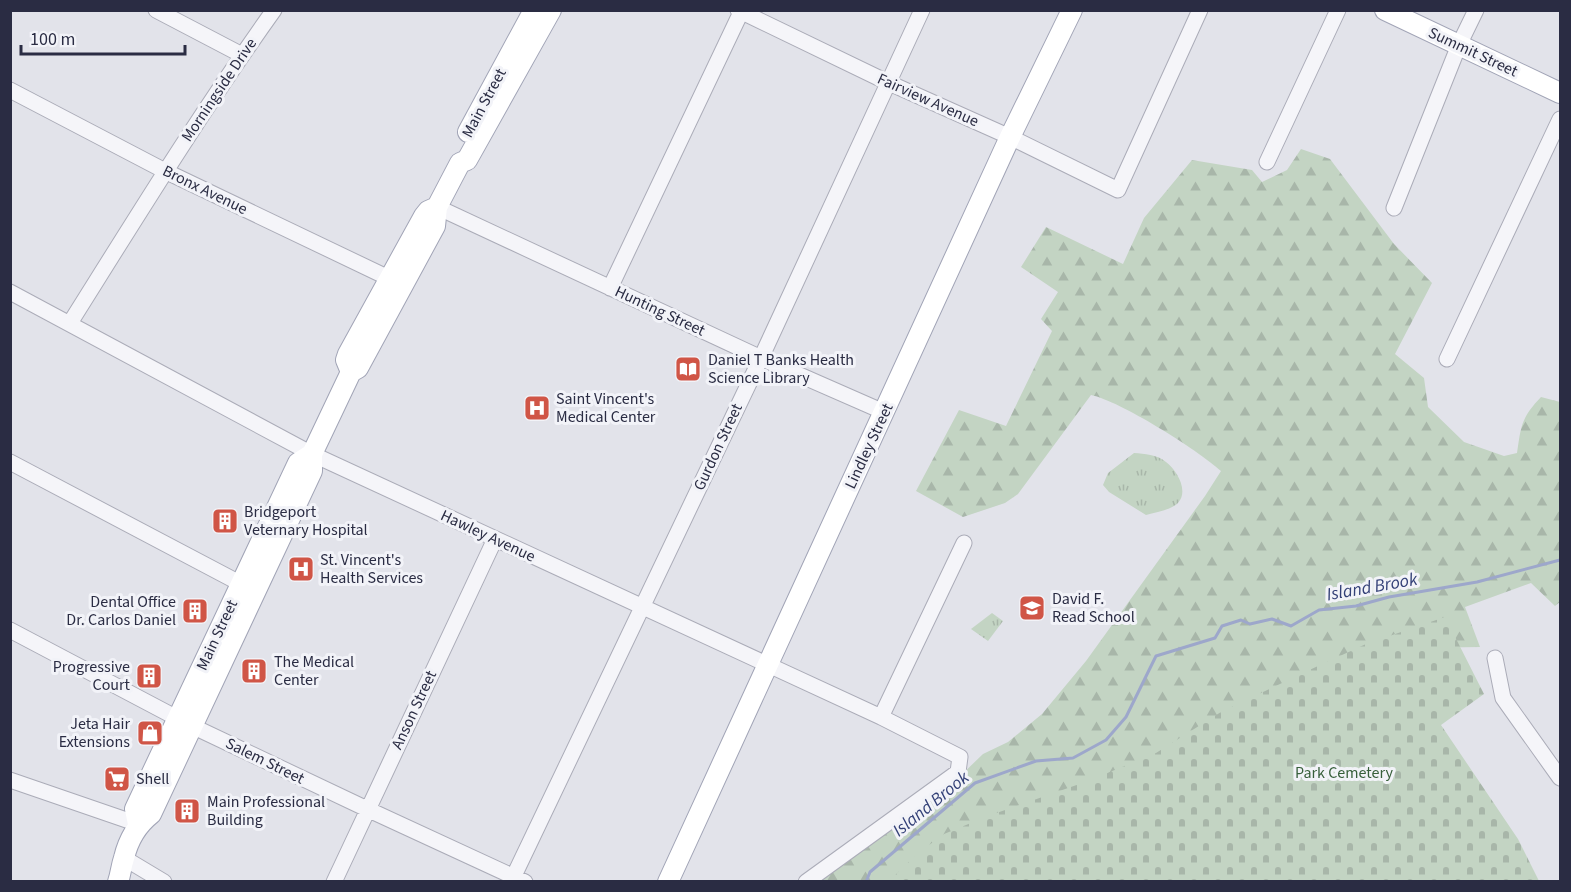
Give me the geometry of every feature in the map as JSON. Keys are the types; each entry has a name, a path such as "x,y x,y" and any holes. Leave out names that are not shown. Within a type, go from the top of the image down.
{"main road":[{"name":"Main Street","path":"523,46 534,10"},
{"name":"Main Street","path":"118,882 124,858 138,824 151,814 185,722 248,587 312,471 312,454 351,372 346,360 348,354 396,282 424,216 428,211 437,207 460,163 456,155 523,46 551,10"},
{"name":"Lindley Street","path":"668,882 1010,137 1072,10"},
{"name":"Summit Street","path":"1385,10 1560,93"},
{"name":"Main Street","path":"103,882 110,867 124,858"}],"street":[{"path":"156,10 242,55"},
{"name":"Morningside Drive","path":"70,323 165,171 274,10"},
{"name":"Gurdon Street","path":"516,880 922,10"},
{"name":"Fairview Avenue","path":"740,11 1118,190 1200,10"},
{"path":"1267,162 1338,10"},
{"path":"1394,208 1459,45 1476,10"},
{"path":"610,288 740,11"},
{"name":"Bronx Avenue","path":"10,90 165,171 396,282"},
{"path":"1447,359 1560,119"},
{"name":"Hunting Street","path":"437,207 761,358 884,412"},
{"name":"Hawley Avenue","path":"10,292 312,454 881,717 960,757 958,772 806,882"},
{"path":"10,462 248,587"},
{"name":"Anson Street","path":"334,882 495,539"},
{"path":"881,717 964,543"},
{"name":"Salem Street","path":"10,630 185,722 516,880"},
{"path":"1495,658 1503,698 1560,778"},
{"path":"10,780 138,824"},
{"path":"124,858 164,882"}],"green space":[{"path":"1301,149 1330,159 1394,244 1432,283 1395,354 1424,378 1428,407 1464,442 1504,456 1517,453 1523,423 1529,411 1541,397 1560,402 1560,602 1555,606 1531,583 1465,607 1480,647 1418,648 966,881 815,882 955,781 983,754 1008,742 1042,714 1086,661 1221,471 1158,427 1120,406 1091,395 1018,494 1005,503 963,517 916,491 959,410 1006,426 1052,331 1041,319 1058,292 1021,267 1046,227 1123,264 1144,218 1192,160 1252,170 1262,182 1287,170"},
{"path":"1134,453 1162,459 1178,475 1182,493 1178,503 1146,515 1109,492 1103,485 1108,473"},
{"path":"992,613 1003,621 988,641 971,629"},
{"name":"Park Cemetery","path":"1445,617 1484,694 1441,725 1518,839 1539,881 889,881 917,854 944,834 1088,781 1156,753 1221,712 1305,672 1366,644"}],"waterway":[{"name":"Island Brook","path":"866,882 870,872 975,783 1036,761 1073,758 1106,740 1126,717 1156,656 1215,638 1222,626 1241,620 1250,624 1272,619 1291,626 1319,610 1356,606 1389,597 1477,582 1560,560"}],"place":[{"name":"Daniel T Banks Health Science Library","path":"688,369"},
{"name":"Saint Vincent's Medical Center","path":"537,408"},
{"name":"Bridgeport Veternary Hospital","path":"225,521"},
{"name":"St. Vincent's Health Services","path":"301,569"},
{"name":"David F. Read School","path":"1032,608"},
{"name":"Dental Office Dr. Carlos Daniel","path":"195,611"},
{"name":"The Medical Center","path":"254,671"},
{"name":"Progressive Court","path":"149,676"},
{"name":"Jeta Hair Extensions","path":"150,733"},
{"name":"Shell","path":"117,779"},
{"name":"Main Professional Building","path":"187,811"}]}
